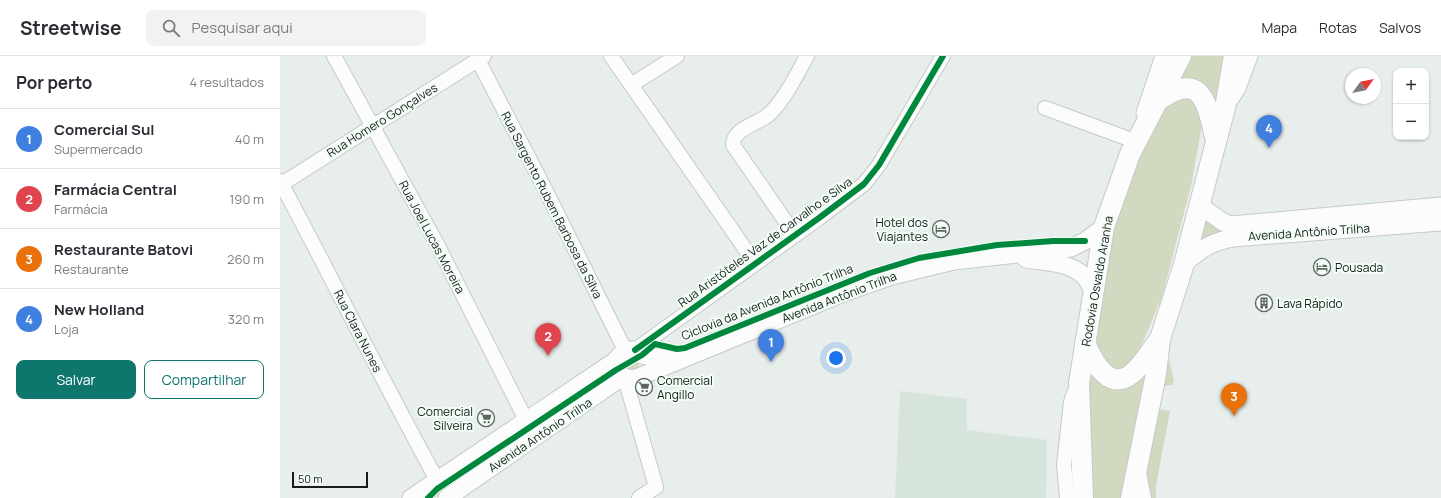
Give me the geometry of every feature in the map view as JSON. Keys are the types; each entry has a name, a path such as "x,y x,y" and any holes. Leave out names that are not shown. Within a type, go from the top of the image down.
{"highway":[{"name":"Rodovia Osvaldo Aranha","path":"1084,498 1079,383 1104,227 1120,179 1139,136 1181,56"},
{"path":"1131,498 1156,374 1160,339 1184,264 1224,108 1234,56"},
{"path":"1156,102 1177,89 1190,88 1197,91 1208,105 1216,140"},
{"path":"1085,343 1093,361 1104,375 1118,379 1132,374 1142,364 1160,339"}],"main road":[{"path":"1139,136 1149,98 1164,56"},
{"path":"1224,108 1237,88 1249,56"},
{"name":"Avenida Antônio Trilha","path":"1199,205 1223,222 1232,231 1441,222"},
{"name":"Avenida Antônio Trilha","path":"1184,264 1201,248 1219,240 1232,231 1441,206"},
{"name":"Avenida Antônio Trilha","path":"455,496 629,377 679,362 846,292 892,276 954,261 1071,248 1085,241 1104,227"},
{"name":"Avenida Antônio Trilha","path":"1006,256 1067,266 1083,274 1093,290"},
{"path":"629,354 679,362"},
{"path":"629,354 645,366 629,377 616,370 629,354"},
{"name":"Avenida Antônio Trilha","path":"411,498 526,420 629,354"}],"street":[{"name":"Rua Joel Lucas Moreira","path":"334,56 374,126 437,244 526,420"},
{"path":"611,56 755,263"},
{"path":"631,85 677,56"},
{"path":"796,235 733,145 733,140 737,134 767,115 777,106 807,56"},
{"name":"Rua Aristóteles Vaz de Carvalho e Silva","path":"629,354 796,235 864,184 879,165 943,56"},
{"name":"Rua Homero Gonçalves","path":"280,183 374,126 481,58"},
{"name":"Rua Sargento Rubem Barbosa da Silva","path":"481,58 545,189 629,354"},
{"path":"1045,108 1139,136"},
{"name":"Rua Clara Nunes","path":"280,183 359,331 396,406 437,480"},
{"path":"629,377 656,487 639,498"},
{"path":"1067,498 1064,465 1067,436 1071,402 1079,383"},
{"path":"1138,464 1144,498"}],"shaded area":[{"path":"900,391 967,399 967,430 1047,440 1046,498 895,498"}],"green space":[{"path":"1192,56 1232,56 1218,106 1212,94 1202,85 1175,86"},
{"path":"1194,96 1203,119 1191,186 1162,297 1134,363 1116,372 1098,352 1096,325 1110,245 1116,221 1129,180 1144,145 1164,107 1175,99"},
{"path":"1204,218 1228,233 1201,240"},
{"path":"1154,354 1126,498 1087,498 1088,369 1104,384"},
{"path":"628,356 634,356 639,361 637,370 634,372 628,372 623,367 623,361"},
{"path":"1169,360 1174,381 1172,385 1163,386"},
{"path":"1155,409 1170,411 1156,485 1156,498 1148,498 1146,470"},
{"path":"549,415 552,419 470,474 468,470"},
{"path":"461,475 464,479 434,498 431,498 439,490"}],"cycle path":[{"path":"635,350 864,184 879,165 943,56"},
{"name":"Ciclovia da Avenida Antônio Trilha","path":"428,498 437,489 616,370 642,355 655,344 677,349 685,348 870,273 919,258 997,245 1053,241 1085,241"}],"place":[{"name":"New Holland","path":"1269,148"},
{"name":"Hotel dos Viajantes","path":"941,229"},
{"name":"Pousada","path":"1322,267"},
{"name":"Lava Rápido","path":"1264,303"},
{"name":"Farmácia Central","path":"548,356"},
{"name":"Comercial Sul","path":"771,362"},
{"name":"Comercial Angillo","path":"644,387"},
{"name":"Restaurante Batovi","path":"1234,416"},
{"name":"Comercial Silveira","path":"486,418"}]}
